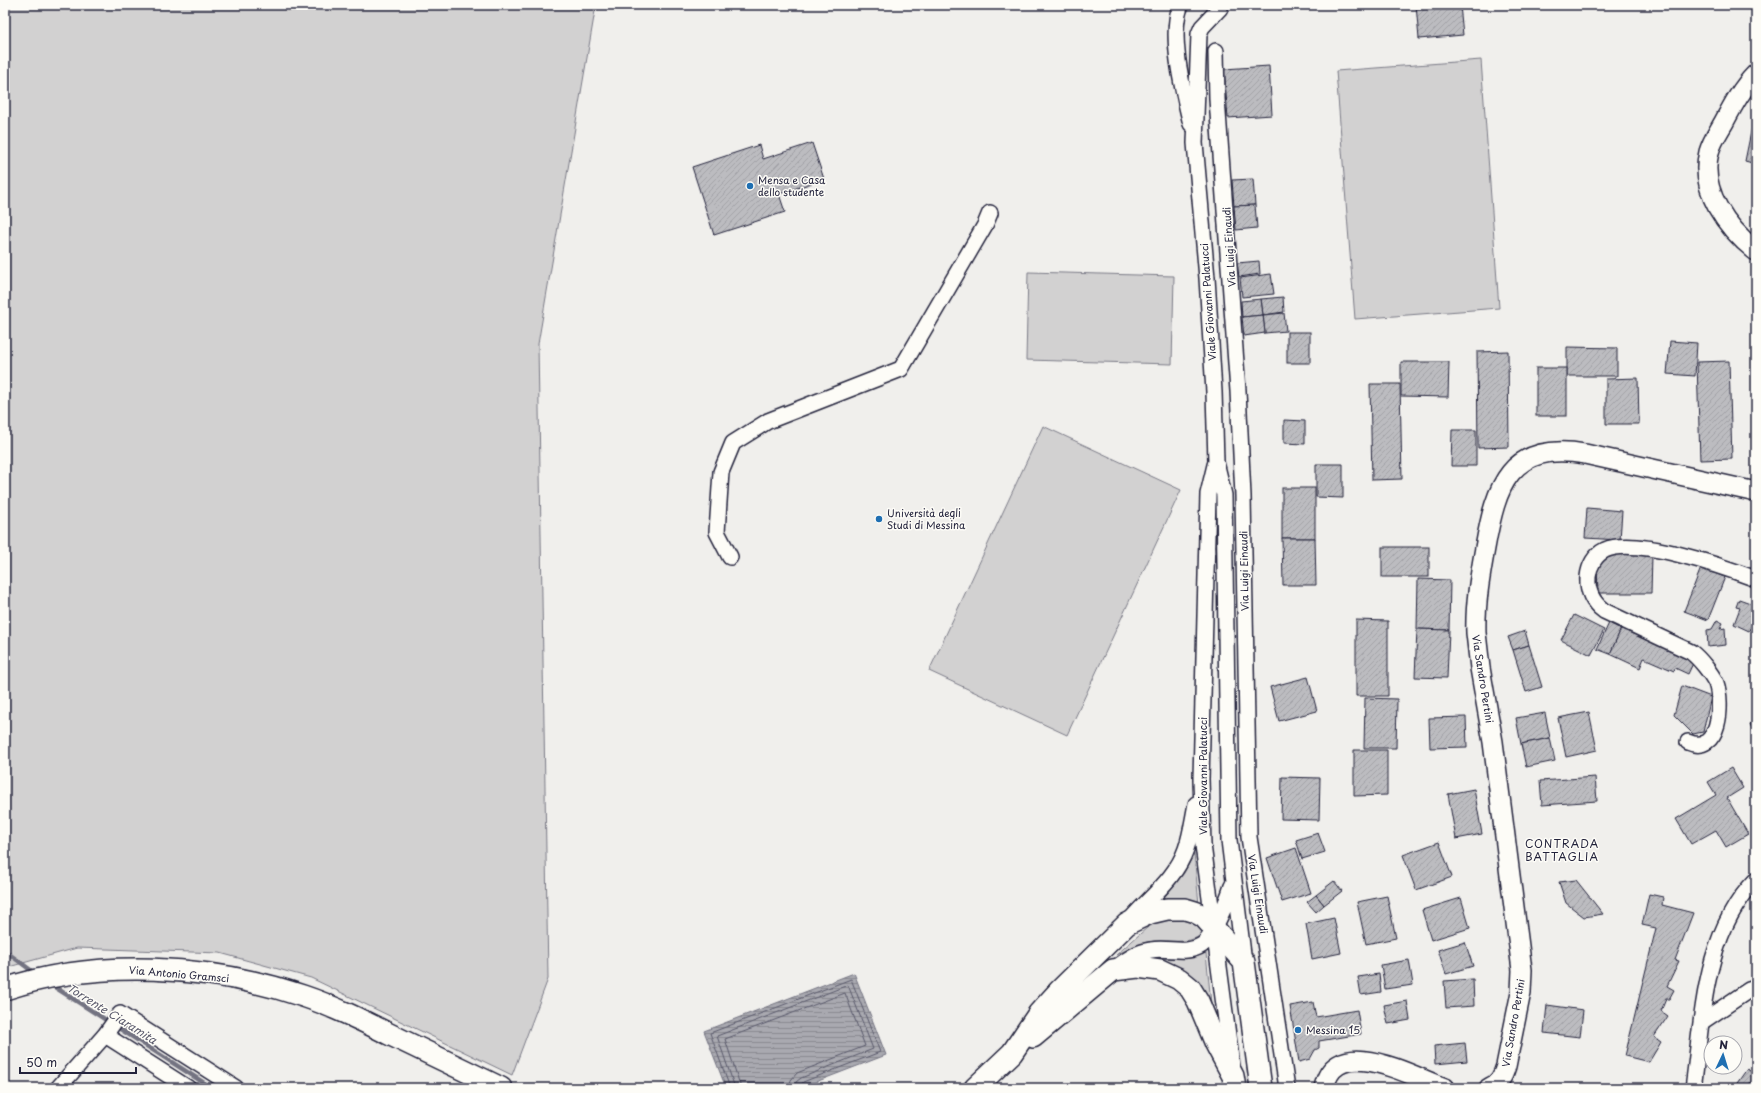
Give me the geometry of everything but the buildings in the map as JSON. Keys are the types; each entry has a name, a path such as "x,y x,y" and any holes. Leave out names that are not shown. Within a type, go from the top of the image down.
{"main road":[{"path":"1012,1053 1039,1013 1059,991 1128,924 1158,910 1177,908 1195,912 1213,927 1244,962"},
{"name":"Viale Giovanni Palatucci","path":"1244,962 1260,1088"},
{"path":"975,1088 984,1082 1012,1053 1113,970 1138,967 1160,970 1169,973 1184,984 1198,1001 1234,1082"},
{"name":"Via Antonio Gramsci","path":"5,990 41,979 75,973 126,969 214,976 263,985 304,996 345,1012 501,1088"}],"street":[{"path":"1181,5 1177,20 1177,45 1184,94 1195,143"},
{"path":"1195,143 1199,34 1202,27 1220,8 1219,5"},
{"name":"Via Luigi Einaudi","path":"1216,51 1217,99 1238,391 1243,496 1249,837 1287,1088"},
{"path":"1756,74 1742,90 1712,146 1708,159 1707,175 1710,191 1719,210 1735,231 1756,251"},
{"name":"Viale Giovanni Palatucci","path":"1195,143 1214,392 1216,462 1224,495 1229,840 1244,962"},
{"path":"730,557 717,532 721,472 733,443 768,421 901,369 990,214"},
{"name":"Via Sandro Pertini","path":"1489,1088 1498,1082 1504,1081 1521,992 1522,970 1491,729 1476,646 1476,621 1482,567 1497,495 1510,473 1522,463 1540,454 1565,451 1756,492"},
{"name":"Viale Giovanni Palatucci","path":"1216,462 1208,494 1201,779 1203,845 1234,1082"},
{"path":"1688,742 1695,745 1703,745 1709,741 1714,733 1719,704 1715,682 1697,657 1691,652 1604,611 1596,605 1589,588 1588,578 1590,568 1596,557 1604,550 1615,547 1630,547 1693,557 1756,579"},
{"path":"1128,924 1168,879 1181,860 1186,848 1201,779"},
{"path":"1693,1088 1710,970 1720,939 1743,895 1756,880"},
{"path":"1113,970 1136,954 1151,950 1193,949 1205,942 1226,905 1234,881"},
{"path":"1703,1021 1750,990 1756,988"},
{"path":"58,1088 104,1035 120,1014 236,1088"},
{"path":"104,1035 188,1088"},
{"path":"1324,1088 1328,1076 1338,1065 1351,1060 1359,1059 1377,1063 1442,1087"}],"shaded area":[{"path":"5,5 596,5 538,344 548,979 512,1075 311,978 220,953 77,948 5,968"},
{"path":"1481,60 1499,308 1355,319 1336,71"},
{"path":"1028,272 1174,276 1172,364 1026,360"},
{"path":"1043,426 1181,490 1067,735 929,671"},
{"path":"1194,854 1199,904 1162,900 1184,873"},
{"path":"1185,918 1203,928 1204,933 1191,940 1147,942 1116,955 1148,927 1161,920"},
{"path":"1206,953 1211,1003 1189,975 1161,959 1190,958"}],"water":[{"path":"854,973 886,1055 800,1088 726,1088 704,1031"}],"waterway":[{"name":"Torrente Ciaramita","path":"5,951 36,974"},
{"name":"Torrente Ciaramita","path":"50,984 212,1088"}],"place":[{"name":"Mensa e Casa dello studente","path":"750,186"},
{"name":"Università degli Studi di Messina","path":"879,519"},
{"name":"Messina 15","path":"1298,1030"}],"district":[{"name":"CONTRADA BATTAGLIA","path":"1562,850"}]}
